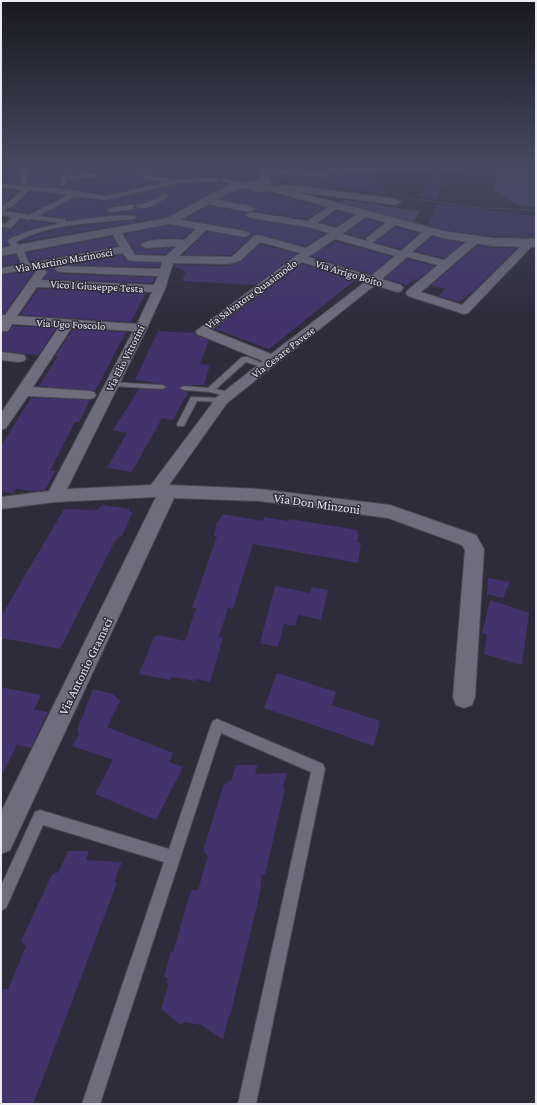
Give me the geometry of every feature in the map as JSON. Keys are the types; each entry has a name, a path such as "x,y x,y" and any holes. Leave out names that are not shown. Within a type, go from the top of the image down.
{"street":[{"path":"2,225 8,226 18,216 70,221 71,224"},
{"path":"28,218 33,216"},
{"path":"26,266 18,249 12,241 18,237 110,216"},
{"path":"113,216 116,232 129,254"},
{"path":"119,216 133,217"},
{"path":"1,252 116,232 170,221 180,216"},
{"path":"270,216 285,220 309,224 335,234 407,255 446,264"},
{"path":"285,220 291,216"},
{"path":"309,224 321,216"},
{"name":"Via Salvatore Quasimodo","path":"269,363 202,331 304,255 362,216"},
{"path":"370,216 430,231 475,240 533,243"},
{"path":"170,221 245,234"},
{"path":"371,240 393,222"},
{"path":"169,259 204,227"},
{"name":"Via Cesare Pavese","path":"162,491 225,397 407,255 430,231"},
{"name":"Via Arrigo Boito","path":"169,259 228,262 236,258 258,238 373,281 397,288"},
{"path":"475,240 412,293 464,310 533,243"},
{"path":"146,245 170,242 186,243"},
{"name":"Via Martino Marinosci","path":"1,271 26,266 46,265 129,254 169,259"},
{"name":"Via Elio Vittorini","path":"55,496 160,289 169,259"},
{"path":"4,323 35,283 46,265 165,273"},
{"name":"Vico I Giuseppe Testa","path":"35,283 160,289"},
{"name":"Via Ugo Foscolo","path":"4,323 68,323 141,328"},
{"path":"2,422 68,323"},
{"path":"1,356 19,358"},
{"path":"24,391 90,395"},
{"name":"Via Don Minzoni","path":"1,504 55,496 162,491 259,495 390,512 469,540 475,549 472,561 464,697"},
{"name":"Via Antonio Gramsci","path":"1,841 162,491"}],"lane":[{"path":"210,390 245,359 269,363"},
{"path":"112,384 162,387"},
{"path":"184,388 210,390 225,397"},
{"path":"181,424 194,400 225,397"},
{"path":"91,1104 217,725 318,769 247,1104"},
{"path":"1,904 40,817 173,857"}],"shaded area":[{"path":"377,216 417,216 413,225"}],"building":[{"path":"47,216 109,216 66,220 65,218"},
{"path":"136,216 169,216 19,242 30,237 59,229 133,220 138,217"},
{"path":"191,216 245,216 251,219 308,228 325,234 306,246 258,234 253,235 231,255 183,255 206,232 245,238 251,235 245,230 185,219"},
{"path":"284,216 313,216 307,219"},
{"path":"330,216 352,216 336,226 320,222"},
{"path":"432,216 532,216 536,216 536,234 530,233 527,237 492,236 444,230 427,225"},
{"path":"366,219 382,223 366,237 366,239 345,233"},
{"path":"21,220 52,223 8,238 7,240 9,245 1,246 1,229 12,229"},
{"path":"170,225 193,230 183,238 154,239 144,241 140,245 146,250 173,248 165,254 136,254 124,234"},
{"path":"395,227 419,233 401,249 375,242"},
{"path":"112,236 118,246 30,261 26,253"},
{"path":"432,237 463,243 444,258 415,251"},
{"path":"335,241 392,257 371,274 311,256"},
{"path":"260,244 297,254 255,285 182,281 186,272 174,266 228,266 240,262"},
{"path":"478,245 492,248 516,248 474,291 459,302 439,296 445,289 431,285"},
{"path":"16,255 19,263 1,266 1,257"},
{"path":"122,255 128,261 160,263 159,267 64,265"},
{"path":"407,259 435,266 417,280 414,279 407,285 385,278"},
{"path":"302,264 355,280 269,349 215,329"},
{"path":"56,266 54,270 61,274 155,277 152,283 44,279 48,272 46,269 42,268"},
{"path":"35,270 4,314 1,314 1,275"},
{"path":"38,289 146,293 131,322 20,315"},
{"path":"13,326 56,328 38,355 1,351 1,332 9,332"},
{"path":"73,329 126,332 95,391 39,386 58,356 55,356"},
{"path":"158,331 195,333 196,335 209,340 200,364 210,365 204,385 184,385 179,387 183,391 188,392 173,420 162,418 132,472 107,468 127,433 113,430 139,389 162,390 167,388 162,384 135,380"},
{"path":"31,398 90,400 79,422 75,422 50,471 55,471 45,490 36,491 16,489 14,493 1,492 1,446"},
{"path":"102,505 130,509 129,512 133,512 122,536 119,536 117,540 116,539 60,649 1,638 1,616 64,509 97,510"},
{"path":"222,514 263,521 264,517 288,521 289,519 357,530 357,533 359,534 357,542 361,543 358,563 253,544 233,609 228,608 219,637 223,638 210,682 172,677 170,680 139,674 154,637 157,635 185,641 196,608 192,608 217,536 214,536 217,521 219,521"},
{"path":"488,578 510,582 503,598 487,594"},
{"path":"275,586 310,593 312,587 328,590 321,620 298,615 295,626 284,624 278,647 260,643"},
{"path":"490,600 529,613 522,665 484,654 487,635 482,633"},
{"path":"277,673 336,692 332,705 380,721 374,746 264,708"},
{"path":"1,687 41,695 34,710 48,712 31,748 17,745 1,777"},
{"path":"93,689 113,694 120,701 107,727 173,753 169,762 183,767 156,820 95,794 113,760 72,746 79,734 77,730"},
{"path":"236,765 258,765 255,774 287,773 283,788 285,789 265,875 262,874 260,893 223,1040 201,1025 183,1022 181,1025 161,1009 169,983 166,983 168,979 164,976 171,952 173,952 191,890 198,890 208,856 203,851 224,783 227,784 228,781 231,782"},
{"path":"68,851 89,851 86,860 122,862 114,882 117,883 33,1104 1,1104 1,989 8,989 26,946 21,941 52,874 53,875 55,872 58,873"}]}
